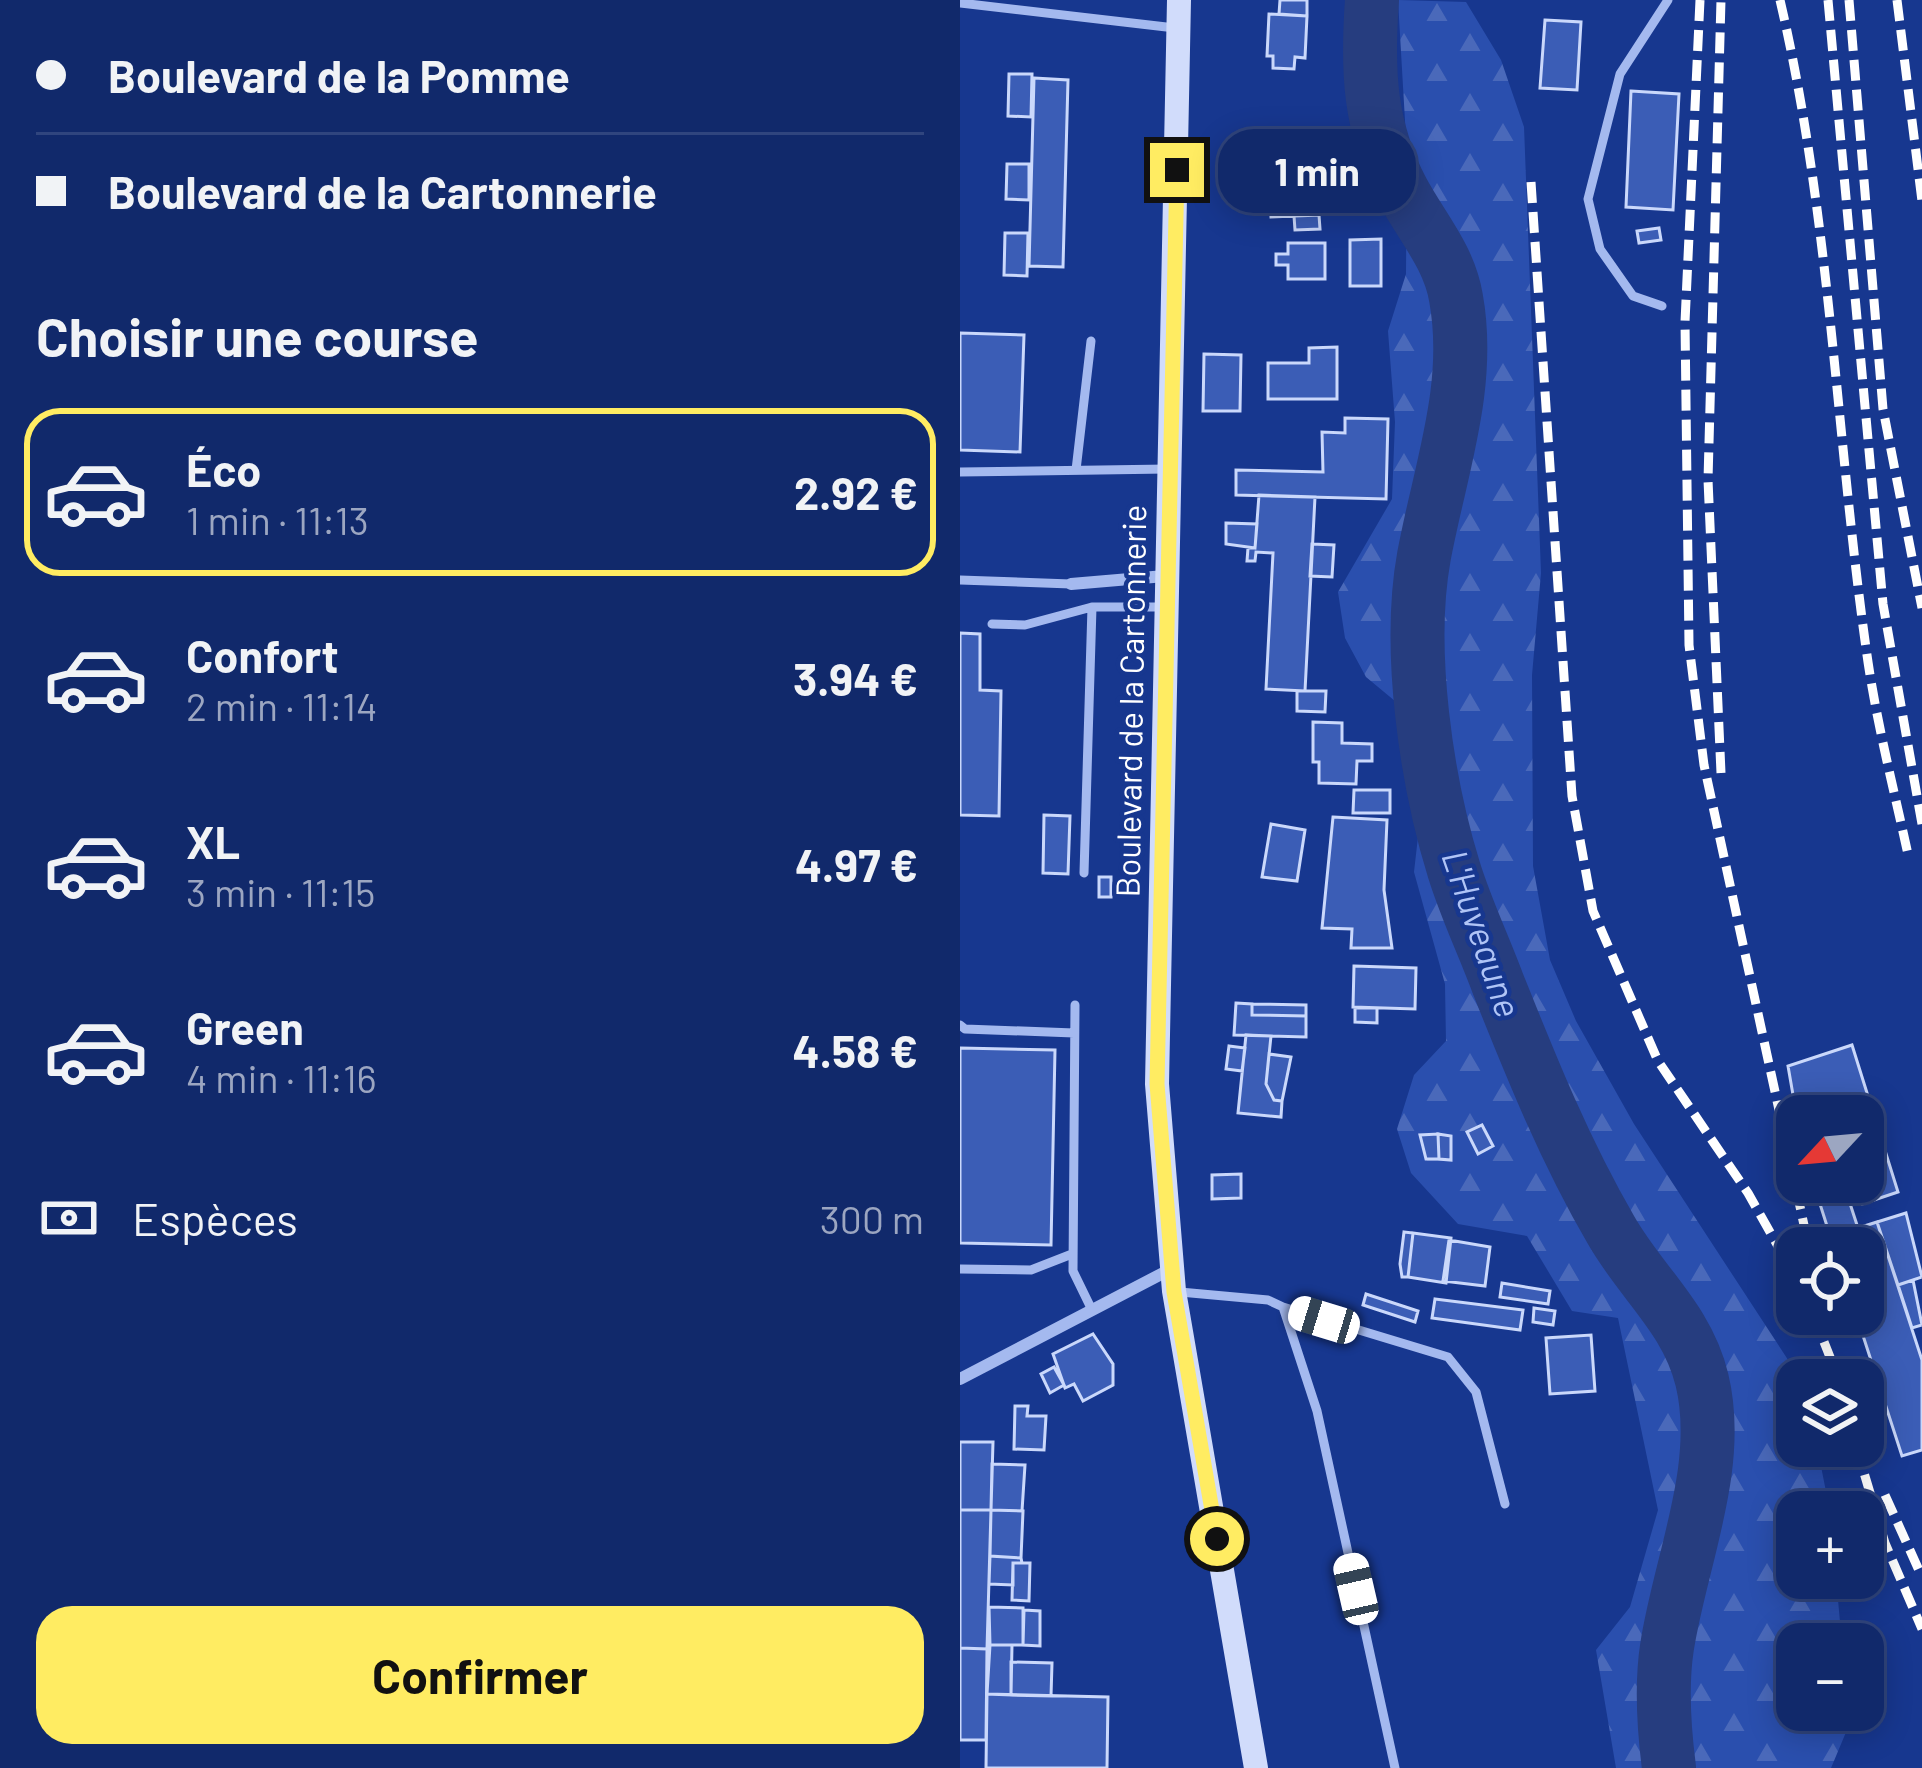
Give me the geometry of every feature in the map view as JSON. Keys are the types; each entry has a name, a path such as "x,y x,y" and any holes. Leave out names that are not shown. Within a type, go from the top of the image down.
{"main road":[{"name":"Boulevard de la Cartonnerie","path":"1178,0 1157,1084 1173,1280 1256,1768"}],"street":[{"path":"1071,584 1165,576"},
{"path":"960,1379 1091,1308 1173,1280"}],"lane":[{"path":"1662,306 1633,296 1600,249 1588,200 1620,74 1668,0"},
{"path":"960,3 1178,29"},
{"path":"1076,470 1091,341"},
{"path":"960,472 1167,469"},
{"path":"960,580 1071,584"},
{"path":"992,624 1025,625 1092,607 1165,607"},
{"path":"1084,873 1092,607"},
{"path":"1075,1005 1072,1270 1091,1308"},
{"path":"960,1025 964,1030 1074,1033"},
{"path":"960,1269 1031,1270 1072,1254"},
{"path":"1173,1280 1268,1300 1448,1357 1476,1392 1505,1504"},
{"path":"1283,1307 1317,1411 1394,1768"}],"green space":[{"path":"1398,0 1466,2 1501,60 1524,127 1541,573 1532,675 1533,866 1550,960 1576,1021 1634,1124 1787,1359 1776,1359 1776,1467 1821,1467 1826,1491 1776,1491 1776,1599 1838,1599 1840,1623 1776,1623 1776,1731 1846,1731 1831,1768 1616,1768 1596,1650 1630,1607 1658,1510 1618,1318 1572,1311 1527,1236 1458,1224 1411,1173 1397,1129 1414,1075 1446,1041 1445,984 1414,872 1422,802 1401,706 1366,677 1345,638 1338,592 1392,499 1395,422 1388,331 1406,274 1407,155"}],"building":[{"path":"1280,0 1307,0 1307,16 1279,14"},
{"path":"1269,14 1307,16 1305,58 1295,57 1294,69 1273,68 1273,56 1267,56"},
{"path":"1545,20 1581,22 1577,90 1540,88"},
{"path":"1009,74 1032,74 1031,117 1008,116"},
{"path":"1034,78 1068,80 1063,267 1029,266"},
{"path":"1631,91 1679,94 1673,210 1626,207"},
{"path":"1007,164 1029,164 1029,200 1006,199"},
{"path":"1304,166 1305,180 1318,180 1319,215 1271,217 1269,168"},
{"path":"1319,215 1320,229 1295,230 1294,216"},
{"path":"1659,228 1661,240 1639,243 1637,231"},
{"path":"1005,233 1028,233 1027,276 1004,275"},
{"path":"1381,239 1381,286 1350,286 1350,240"},
{"path":"1288,243 1325,243 1325,279 1288,279 1288,265 1276,265 1276,254 1288,254"},
{"path":"960,333 1024,335 1020,452 960,450"},
{"path":"1337,347 1337,399 1268,399 1268,363 1309,363 1309,348"},
{"path":"1204,354 1241,355 1240,411 1203,411"},
{"path":"1345,418 1388,419 1386,499 1236,495 1236,470 1323,472 1322,432 1345,433"},
{"path":"1259,495 1315,497 1305,691 1266,689 1273,553 1256,552 1255,561 1247,561 1248,548 1255,548"},
{"path":"1226,523 1257,524 1255,548 1226,544"},
{"path":"1312,544 1334,545 1332,577 1310,576"},
{"path":"960,633 980,634 980,690 1001,691 999,816 960,815"},
{"path":"1297,691 1326,691 1325,712 1297,711"},
{"path":"1313,722 1342,723 1342,743 1372,744 1372,761 1357,761 1356,784 1319,783 1319,762 1313,762"},
{"path":"1354,790 1390,790 1390,813 1353,813"},
{"path":"1044,815 1070,816 1068,874 1043,873"},
{"path":"1333,817 1387,820 1384,890 1392,948 1351,948 1352,929 1322,928"},
{"path":"1271,824 1305,830 1297,881 1262,877"},
{"path":"1099,877 1111,877 1111,897 1099,897"},
{"path":"1354,966 1416,968 1415,1009 1353,1007"},
{"path":"1236,1003 1252,1004 1252,1015 1306,1016 1306,1037 1234,1035"},
{"path":"1252,1004 1306,1005 1306,1016 1252,1015"},
{"path":"1355,1008 1377,1008 1377,1023 1355,1022"},
{"path":"1246,1035 1271,1036 1266,1084 1274,1100 1282,1101 1281,1117 1238,1113"},
{"path":"1852,1045 1868,1095 1793,1095 1788,1066"},
{"path":"1229,1046 1245,1048 1242,1071 1226,1069"},
{"path":"960,1048 1055,1050 1051,1245 960,1243"},
{"path":"1269,1054 1291,1057 1282,1101 1274,1100 1266,1084"},
{"path":"1482,1125 1493,1146 1478,1154 1467,1132"},
{"path":"1438,1134 1451,1136 1451,1160 1439,1159"},
{"path":"1438,1134 1439,1159 1426,1159 1420,1135"},
{"path":"1884,1147 1898,1192 1884,1197"},
{"path":"1241,1174 1241,1198 1212,1199 1212,1175"},
{"path":"1820,1203 1850,1203 1858,1227 1827,1227"},
{"path":"1906,1213 1922,1277 1898,1285 1884,1243 1884,1227 1877,1222"},
{"path":"1404,1232 1413,1233 1408,1277 1402,1277 1400,1264"},
{"path":"1413,1233 1451,1238 1446,1283 1408,1277"},
{"path":"1449,1240 1490,1247 1485,1286 1443,1281"},
{"path":"1884,1243 1922,1360 1922,1450 1902,1456 1884,1400 1884,1359 1871,1359 1863,1335 1884,1335"},
{"path":"1913,1280 1922,1325 1912,1328 1898,1285"},
{"path":"1502,1283 1550,1291 1548,1304 1500,1297"},
{"path":"1366,1294 1418,1311 1415,1322 1363,1305"},
{"path":"1435,1299 1523,1310 1520,1330 1432,1318"},
{"path":"1534,1308 1555,1311 1553,1325 1533,1322"},
{"path":"1093,1334 1113,1364 1113,1385 1083,1401 1074,1384 1065,1388 1053,1354"},
{"path":"1591,1335 1595,1391 1550,1394 1546,1338"},
{"path":"1054,1367 1064,1385 1050,1393 1041,1374"},
{"path":"1015,1406 1028,1406 1027,1416 1046,1416 1044,1450 1014,1449"},
{"path":"960,1442 993,1442 991,1510 960,1510"},
{"path":"992,1464 1025,1465 1022,1511 991,1510"},
{"path":"960,1510 991,1510 987,1649 960,1648"},
{"path":"991,1510 1023,1511 1021,1558 990,1556"},
{"path":"990,1556 1021,1558 1022,1563 1013,1563 1013,1585 989,1584"},
{"path":"1013,1563 1030,1563 1029,1601 1012,1600"},
{"path":"989,1607 1023,1608 1023,1645 990,1645"},
{"path":"1024,1610 1040,1611 1040,1646 1023,1645"},
{"path":"990,1645 1012,1645 1011,1695 987,1694"},
{"path":"960,1648 987,1649 986,1740 960,1740"},
{"path":"1011,1662 1052,1663 1051,1696 1011,1695"},
{"path":"987,1694 1108,1697 1107,1768 986,1768"}],"waterway":[{"name":"L'Huveaune","path":"1372,0 1371,74 1383,144 1402,190 1447,268 1460,331 1452,428 1419,593 1422,714 1444,834 1470,913 1564,1140 1611,1230 1686,1338 1702,1380 1707,1413 1704,1480 1665,1662 1669,1768"}],"railway":[{"path":"1700,0 1685,322 1689,645 1704,765 1804,1227"},
{"path":"1721,0 1708,480 1721,773"},
{"path":"1780,0 1811,164 1868,662 1909,859"},
{"path":"1828,0 1883,604 1922,824"},
{"path":"1849,0 1883,409 1922,608"},
{"path":"1897,0 1922,201"},
{"path":"1531,182 1572,796 1593,911 1658,1061 1776,1243"},
{"path":"1821,1335 1831,1359"},
{"path":"1862,1467 1885,1543 1922,1629"},
{"path":"1885,1495 1922,1577"}],"route":[{"path":"1177,170 1157,1084 1174,1292 1217,1539"}]}
